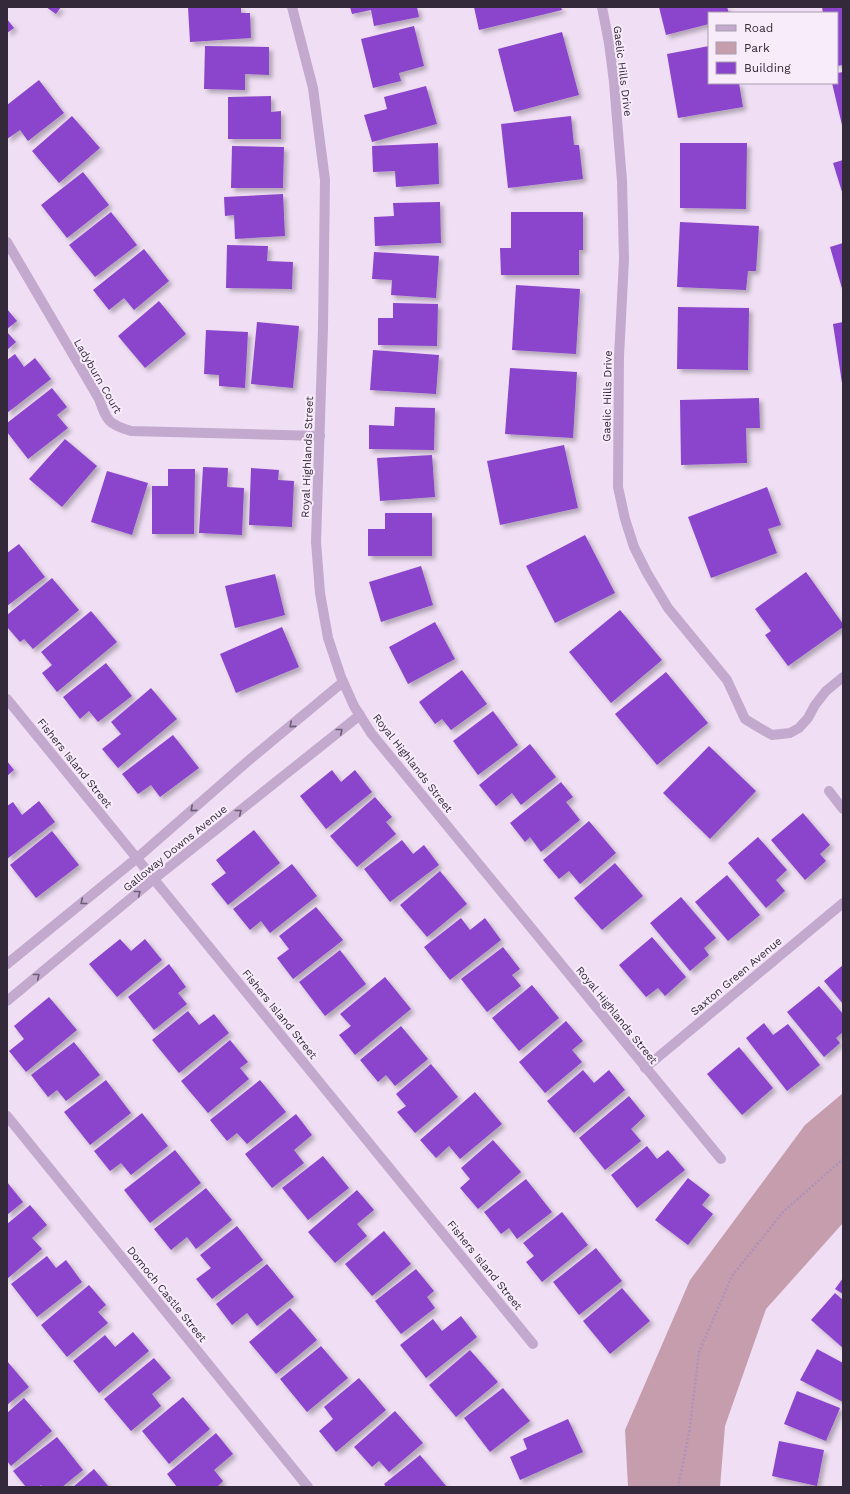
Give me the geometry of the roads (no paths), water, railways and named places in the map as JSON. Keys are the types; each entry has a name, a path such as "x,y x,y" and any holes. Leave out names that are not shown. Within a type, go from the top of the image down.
{"street":[{"name":"Royal Highlands Street","path":"292,7 313,88 325,180 323,328 316,542 320,593 328,638 344,682 360,715 370,732 384,750 721,1159"},
{"name":"Gaelic Hills Drive","path":"602,7 609,43 614,82 622,181 624,259 619,357 618,487 625,519 634,547 647,573 668,608 727,680 745,719 772,735 790,733 799,728 808,718 815,705 826,691 843,677"},
{"name":"Ladyburn Court","path":"7,242 99,399 105,414 114,426 131,431 320,436"},
{"name":"Galloway Downs Avenue","path":"7,964 137,858 248,761 344,682"},
{"name":"Fishers Island Street","path":"7,699 534,1344"},
{"name":"Galloway Downs Avenue","path":"7,1001 154,880 360,715"},
{"path":"829,791 843,808"},
{"name":"Saxton Green Avenue","path":"645,1068 843,902"},
{"name":"Domoch Castle Street","path":"7,1116 308,1487"}]}
